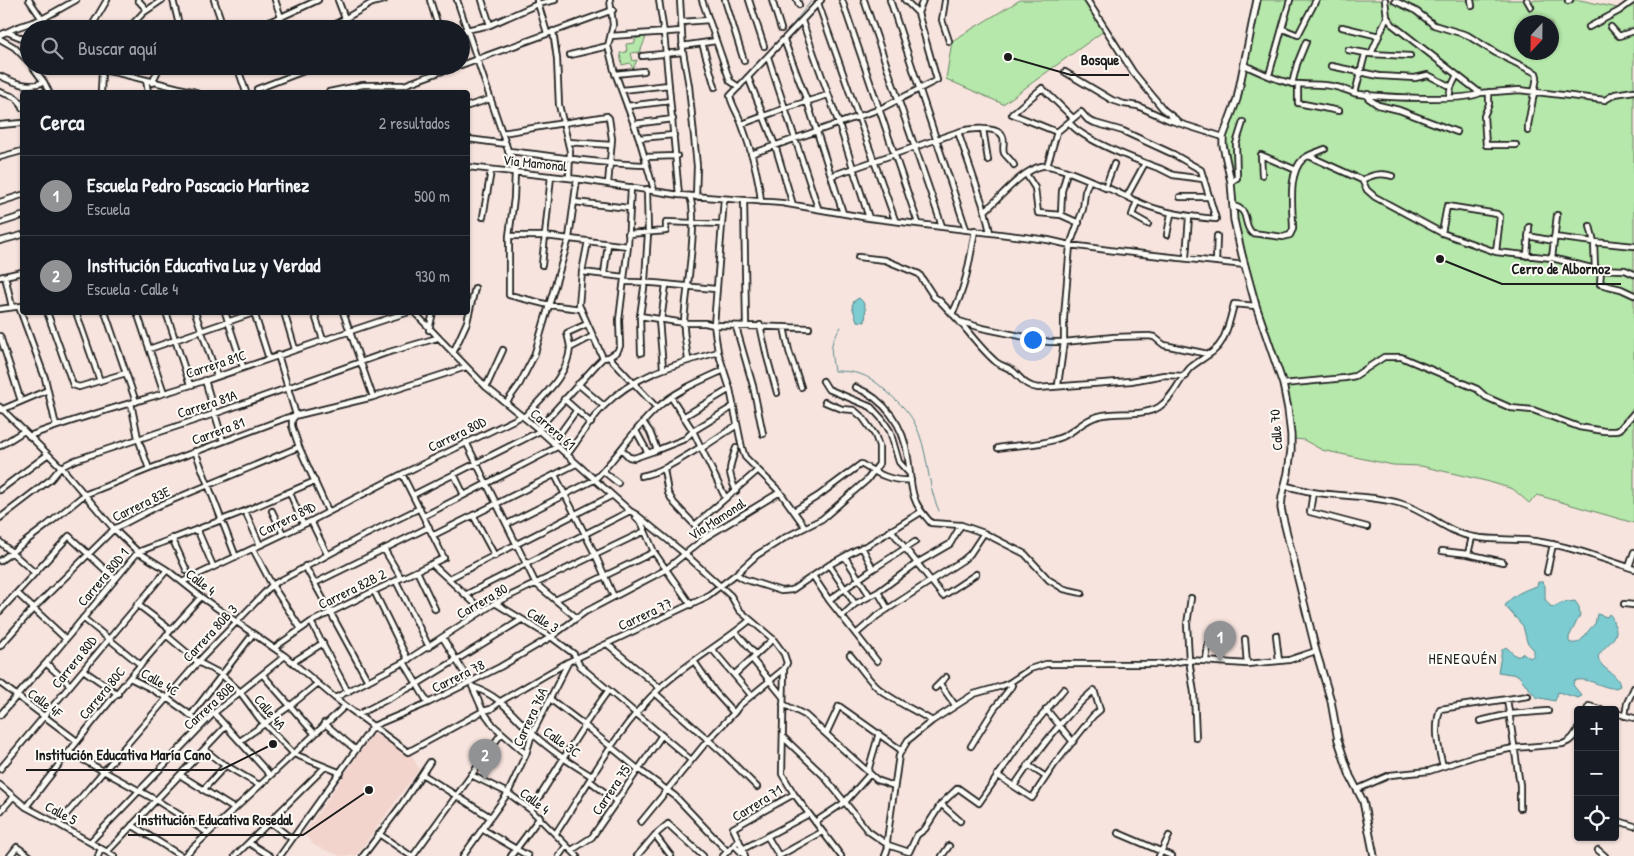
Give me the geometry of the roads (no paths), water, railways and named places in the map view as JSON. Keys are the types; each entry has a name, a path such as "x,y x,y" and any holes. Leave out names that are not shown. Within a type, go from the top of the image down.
{"street":[{"path":"29,0 42,19 76,0"},
{"path":"95,20 106,0"},
{"path":"138,0 147,10"},
{"path":"137,20 147,10 162,0"},
{"path":"173,0 178,20"},
{"path":"214,0 221,20"},
{"path":"275,0 282,20"},
{"path":"274,20 318,0"},
{"path":"338,0 346,19 372,2 384,0"},
{"path":"430,0 436,20"},
{"path":"457,0 462,20"},
{"path":"482,0 490,25"},
{"path":"470,29 490,25 537,2 555,0"},
{"path":"610,0 613,10 613,25 608,46 615,74 639,138 654,190"},
{"path":"659,0 677,156 679,195"},
{"path":"680,0 682,49 689,86 697,166 696,196"},
{"path":"702,0 730,81 739,87"},
{"path":"725,0 744,61"},
{"path":"749,0 764,46"},
{"path":"772,0 781,29"},
{"path":"842,0 918,223"},
{"path":"864,0 942,226"},
{"path":"890,0 938,140 966,230"},
{"path":"752,154 880,109 937,80 918,13 905,0"},
{"path":"918,13 923,0"},
{"path":"944,0 942,20 949,41"},
{"path":"1088,0 1133,72 1164,110 1183,125"},
{"name":"Calle 70","path":"1257,0 1237,99 1223,137 1223,145 1245,265 1256,306 1283,384 1291,435 1290,459 1281,508 1316,651 1331,701 1338,740 1350,776 1363,801 1374,856"},
{"path":"1269,75 1290,0"},
{"path":"1282,29 1298,35 1316,0"},
{"path":"1371,54 1387,17 1385,0"},
{"path":"1527,0 1531,7"},
{"path":"1588,26 1627,2 1634,0"},
{"path":"761,202 759,182 752,154 730,96 820,1 895,220"},
{"path":"1395,1 1416,11 1439,27 1468,35 1496,53 1532,69 1537,77 1528,131"},
{"path":"537,2 550,32 557,59 559,105 568,142 570,178"},
{"path":"470,62 613,10"},
{"path":"1387,17 1393,25 1480,93"},
{"path":"681,22 709,20"},
{"path":"802,21 839,124 869,218"},
{"path":"1342,26 1379,36"},
{"path":"20,27 6,32 0,37 20,53"},
{"path":"1611,27 1618,36 1634,31"},
{"path":"611,36 681,31"},
{"path":"6,32 20,37"},
{"path":"784,40 807,101 843,213"},
{"path":"642,56 665,53 716,41"},
{"path":"1292,84 1295,69 1306,42"},
{"path":"470,43 515,172 509,236 510,295 549,305 581,309"},
{"path":"702,43 715,87"},
{"path":"570,55 608,46"},
{"path":"1348,50 1365,54 1410,56"},
{"path":"1355,93 1365,54"},
{"path":"768,58 818,208"},
{"path":"1244,65 1292,84 1336,87 1355,93 1396,98 1473,96 1480,93 1519,90 1605,100 1614,94 1634,91"},
{"path":"1331,66 1378,76 1415,78 1428,75 1451,87"},
{"path":"615,74 644,71"},
{"path":"1065,72 1112,100 1138,106 1183,125 1223,137"},
{"path":"39,75 48,90"},
{"path":"101,75 102,90"},
{"path":"126,75 185,90"},
{"path":"152,83 156,75"},
{"path":"241,75 245,90"},
{"path":"256,89 294,75"},
{"path":"339,90 363,85 404,85 431,75"},
{"path":"1449,97 1451,87 1457,75"},
{"path":"0,76 16,83 30,86 44,82"},
{"path":"748,76 775,145 793,205"},
{"path":"146,80 148,90"},
{"path":"622,90 669,84"},
{"path":"1298,84 1298,103 1339,111"},
{"path":"267,85 269,90"},
{"path":"403,90 404,85"},
{"path":"1057,132 1012,114 1042,88 1073,118"},
{"path":"0,92 20,100"},
{"path":"1489,92 1484,116 1486,145 1516,145"},
{"path":"1368,94 1368,98 1378,105 1399,110 1457,132"},
{"path":"742,124 828,95"},
{"path":"470,105 490,100"},
{"path":"627,106 670,101"},
{"path":"985,211 1026,174 1040,166 1047,166 1067,172 1171,214 1216,219 1200,170 1173,154 1123,131 1095,123 1081,112 1057,132 1047,166"},
{"path":"502,133 607,116 609,118 612,145 608,184"},
{"path":"634,124 672,119"},
{"path":"1069,122 1079,133 1145,163 1173,175 1204,180"},
{"path":"1231,182 1237,178 1236,144 1243,122"},
{"path":"0,125 20,123"},
{"path":"831,176 894,153 975,128 996,131 1002,134 1004,154 1014,165"},
{"path":"983,129 988,160"},
{"path":"958,132 985,211 990,232"},
{"path":"639,138 674,135"},
{"path":"470,139 506,144"},
{"path":"568,142 612,145"},
{"path":"1233,206 1242,210 1248,228 1252,233 1283,237 1290,235 1293,229 1292,181 1296,170 1304,159 1325,149"},
{"path":"508,151 570,157 610,164 647,165"},
{"path":"0,157 20,152"},
{"path":"1262,176 1261,155 1296,170"},
{"path":"645,157 677,156"},
{"path":"1309,156 1362,180 1367,190 1374,197 1442,233 1496,252 1552,258 1598,269 1625,270 1634,274"},
{"path":"1127,196 1145,163"},
{"path":"1104,188 1114,164"},
{"name":"Vía Mamonal","path":"470,167 570,178 679,195 818,208 869,218 990,232 1070,245 1245,265"},
{"path":"483,217 491,170"},
{"path":"1061,215 1062,191 1067,172"},
{"path":"1026,174 1035,188 1038,213 1061,215 1078,223"},
{"path":"1362,180 1377,174 1392,176"},
{"path":"542,265 551,176"},
{"path":"506,403 519,385 534,356 569,238 577,179"},
{"path":"1058,385 1064,342 1070,245 1084,205 1085,192 1089,181"},
{"path":"413,495 539,430 578,384 606,358 617,352 620,346 619,320 628,246 631,187"},
{"path":"641,353 640,316 645,281 648,233 647,190"},
{"path":"0,202 20,196"},
{"path":"688,360 684,323 692,224 692,203 689,196"},
{"path":"1180,197 1210,197"},
{"path":"724,199 714,325 718,352 730,389 745,457 780,492 805,527"},
{"path":"744,200 746,325"},
{"path":"1137,201 1132,215 1148,224"},
{"path":"574,202 629,208"},
{"path":"1442,233 1447,206 1497,214 1500,217 1496,252"},
{"path":"1168,235 1171,214"},
{"path":"1552,258 1557,215"},
{"path":"0,223 20,217"},
{"path":"1186,257 1189,217"},
{"path":"628,234 666,231 666,222 722,224"},
{"path":"1528,256 1529,226"},
{"path":"1590,226 1600,284 1621,289 1634,295"},
{"path":"952,314 967,274 975,230"},
{"path":"0,241 20,236"},
{"path":"509,236 569,238 628,246"},
{"path":"1216,262 1217,236"},
{"path":"1528,236 1634,246"},
{"path":"588,241 582,272 580,305 587,324 606,358 634,382 657,408"},
{"path":"604,274 608,244"},
{"path":"858,257 885,260 919,274 934,297 959,321 988,355 998,364 1012,371 1024,383 1038,388 1058,385 1131,382 1164,375 1185,376"},
{"path":"12,307 2,276 20,272"},
{"path":"582,272 688,288 716,289"},
{"path":"663,368 660,320 666,285"},
{"path":"470,302 475,288"},
{"path":"998,448 1026,446 1050,441 1070,433 1086,420 1102,415 1154,409 1167,400 1190,368 1222,341 1234,304 1256,306"},
{"path":"0,309 20,307"},
{"path":"24,315 48,390 56,426"},
{"path":"48,315 73,385 79,387 126,373"},
{"path":"77,315 100,381"},
{"path":"106,315 126,373 133,402 138,438 149,469"},
{"path":"138,315 164,393"},
{"path":"167,315 190,385"},
{"path":"196,315 217,376"},
{"path":"226,315 243,367"},
{"path":"149,349 249,315"},
{"path":"256,315 269,359"},
{"path":"285,315 295,349"},
{"path":"315,315 323,340"},
{"path":"344,315 373,397"},
{"name":"Carrera 81C","path":"29,436 400,315"},
{"name":"Carrera 61","path":"416,315 486,387 523,416 611,496 685,554"},
{"path":"429,330 432,315"},
{"path":"453,353 467,322 467,315"},
{"path":"640,316 684,323 705,323 736,327 760,325 809,328"},
{"path":"959,321 1042,342 1149,336 1154,337 1164,345 1208,354"},
{"path":"523,416 559,377 565,366 570,348 567,333 587,324"},
{"path":"760,325 766,357 777,393"},
{"path":"736,327 753,386 763,434"},
{"path":"784,327 789,352 801,387"},
{"path":"0,336 21,401"},
{"path":"570,348 593,336"},
{"name":"Carrera 81A","path":"0,518 52,479 62,467 75,460 214,414 403,347 437,338"},
{"path":"486,387 503,350"},
{"path":"567,455 604,406 634,382 663,368 718,352"},
{"path":"278,355 296,415 292,420 292,426 299,447 328,511"},
{"path":"1283,384 1355,376 1384,357 1401,357 1477,389 1486,397 1511,408 1533,410 1578,427 1591,430 1615,431 1620,429 1634,413"},
{"name":"Carrera 81","path":"0,561 84,495 195,451 296,415 373,397 466,367"},
{"path":"507,524 594,480 603,472 643,422 657,408 671,397 724,370"},
{"path":"205,380 223,441"},
{"path":"824,381 828,390 871,407 890,431 900,462 909,473"},
{"path":"578,384 604,406"},
{"path":"855,387 872,395 888,410 898,424 908,458 914,497 922,512 931,523 961,525 984,533 1025,554 1049,580 1064,590 1082,593"},
{"path":"683,417 730,389"},
{"path":"1,409 48,390"},
{"path":"671,397 693,431 725,497"},
{"path":"564,399 591,423"},
{"path":"825,402 842,409 854,410 863,418 875,435 879,446 879,464 874,472"},
{"path":"621,449 629,457 634,458 658,450 685,439 693,431 734,406"},
{"name":"Calle 4","path":"1,409 47,455 62,467 114,529 138,552 167,570 201,597 294,662 317,684 408,752"},
{"path":"553,443 576,411"},
{"name":"Carrera 80D","path":"402,474 523,416"},
{"path":"643,422 658,450"},
{"path":"641,476 654,474 664,469 737,425"},
{"path":"0,446 24,431"},
{"path":"636,431 648,453"},
{"path":"466,442 536,584 577,618"},
{"name":"Carrera 83E","path":"0,646 33,609 114,529 158,506 299,447"},
{"path":"424,516 557,447"},
{"path":"736,448 729,475 736,491"},
{"path":"195,451 236,556"},
{"path":"0,490 47,455"},
{"path":"402,474 434,535 576,464"},
{"path":"794,511 818,496 861,464 874,472 896,480 911,480"},
{"path":"664,469 668,493 674,503 706,536"},
{"path":"696,524 757,471"},
{"path":"603,472 618,483"},
{"name":"Carrera 77","path":"408,752 483,711 491,709 501,701 568,662 691,605 721,587 757,555 822,519 874,472"},
{"name":"Carrera 89D","path":"182,582 311,521 402,474"},
{"path":"454,474 464,495"},
{"path":"555,474 586,534 614,597"},
{"name":"Carrera 80D 1","path":"0,715 46,663 138,552 246,511 315,481"},
{"path":"1286,486 1313,492 1360,496 1400,503 1426,514 1449,528 1472,537 1553,544 1589,553 1632,568 1634,552"},
{"name":"Vía Mamonal","path":"780,492 706,536 685,554 721,587 750,620 773,639 784,654 787,662 784,669 782,774 794,794 842,856"},
{"path":"1313,492 1310,512 1367,527"},
{"path":"290,493 303,524"},
{"path":"448,579 611,496"},
{"name":"Carrera 80B 3","path":"58,824 198,662 272,585 327,554 420,508"},
{"path":"246,511 260,545"},
{"path":"272,511 283,534"},
{"path":"465,595 630,511 642,524 654,552 691,605"},
{"path":"736,574 744,579 781,592 792,590 829,565 922,512"},
{"path":"473,515 495,556"},
{"path":"311,521 327,554"},
{"path":"842,616 855,604 878,592 916,563 950,544 961,525"},
{"path":"315,583 429,527"},
{"path":"197,529 213,566"},
{"path":"891,530 943,596 976,574"},
{"name":"Carrera 80","path":"335,698 406,661 495,604 645,531"},
{"path":"856,634 888,609 970,554 984,533"},
{"name":"Carrera 82B 2","path":"274,648 311,622 374,590 444,558 434,535"},
{"path":"0,611 69,536 115,579"},
{"path":"1468,554 1472,537"},
{"path":"172,538 186,571"},
{"path":"0,542 35,572"},
{"path":"829,600 873,568 915,542"},
{"path":"1547,572 1553,544"},
{"path":"862,547 873,568"},
{"path":"253,549 272,585 301,629"},
{"path":"384,549 401,578"},
{"path":"1442,551 1468,554 1504,562"},
{"path":"555,600 654,552"},
{"name":"Carrera 78","path":"373,726 471,685 551,637 585,612 665,570 685,554"},
{"path":"845,557 870,596"},
{"path":"432,564 484,611"},
{"path":"829,565 855,604"},
{"path":"305,566 368,681"},
{"name":"Carrera 80D","path":"0,769 167,570"},
{"path":"417,571 435,609"},
{"path":"813,576 829,600 877,661"},
{"path":"396,581 429,647"},
{"path":"374,590 406,661 428,703"},
{"path":"878,592 888,609"},
{"path":"17,593 66,639"},
{"name":"Carrera 80C","path":"26,807 77,741 166,635 201,597"},
{"path":"1191,598 1186,624 1189,660 1193,679 1196,738"},
{"path":"137,604 171,630"},
{"name":"Calle 3","path":"495,604 551,637 577,658 580,666 608,691 690,760"},
{"path":"1624,604 1634,604"},
{"path":"83,618 141,665"},
{"path":"357,715 417,684 521,620"},
{"path":"556,833 610,747 635,714 675,674 736,632 750,620"},
{"path":"311,622 348,692"},
{"path":"1206,660 1208,645 1214,628"},
{"path":"736,632 769,681 783,697"},
{"path":"190,715 253,634"},
{"name":"Calle 4A","path":"166,635 198,662 221,674 240,692 265,725 294,754 340,773"},
{"path":"1276,635 1279,661"},
{"path":"443,638 466,676"},
{"path":"734,674 773,639"},
{"path":"1245,639 1248,664"},
{"path":"294,662 323,644"},
{"path":"607,644 660,688"},
{"path":"712,649 751,694"},
{"path":"885,856 888,845 894,786 901,750 911,737 955,705 974,694 1009,683 1030,669 1046,664 1164,664 1189,660 1206,660 1248,664 1289,660 1316,651"},
{"path":"850,655 878,689 932,721"},
{"name":"Carrera 80B","path":"90,842 214,713 285,656"},
{"path":"694,661 715,692 734,713"},
{"name":"Carrera 76A","path":"462,856 508,793 526,754 532,734 568,662"},
{"path":"46,663 70,685"},
{"path":"641,822 690,760 740,705 751,694 784,669"},
{"path":"83,670 118,694"},
{"path":"263,675 314,733"},
{"path":"935,688 946,677"},
{"name":"Calle 4C","path":"130,678 167,698 202,725"},
{"name":"Calle 4F","path":"0,683 77,741"},
{"path":"971,746 994,709 1011,687 1012,685 1009,683"},
{"path":"240,741 265,725 317,684"},
{"path":"940,684 955,705"},
{"path":"471,685 483,711 501,734 526,754"},
{"name":"Calle 3C","path":"471,685 501,701 532,734 591,779 616,802"},
{"path":"1625,716 1627,703 1634,688"},
{"path":"783,737 819,771 868,831 888,845 909,852 917,835 924,829 941,804 958,788 979,803 1028,732 1064,689"},
{"path":"997,775 1032,798 1093,716 1100,710 1094,690 1073,709 1043,744 1014,786"},
{"path":"531,810 584,724 608,691"},
{"path":"655,693 721,750 757,787"},
{"path":"1443,766 1439,752 1437,730 1437,719 1440,709 1528,696"},
{"path":"550,699 685,805 727,851"},
{"path":"1507,699 1520,785 1520,808"},
{"path":"783,704 805,715 881,782 894,786"},
{"path":"132,825 182,856 294,754 324,723 345,706"},
{"path":"826,734 839,706 901,750"},
{"path":"1046,709 1073,742"},
{"path":"1480,722 1510,714 1548,711"},
{"path":"214,713 270,775"},
{"path":"1619,714 1634,718"},
{"path":"324,723 356,750"},
{"path":"107,852 226,726"},
{"path":"280,856 373,726"},
{"path":"815,822 845,802 869,772 879,733"},
{"path":"379,834 412,856 501,734"},
{"name":"Carrera 75","path":"572,850 592,837 662,735"},
{"path":"1358,789 1390,775 1429,771 1478,755 1514,748 1563,744 1569,742 1574,735"},
{"path":"205,750 214,758 259,786"},
{"path":"69,752 156,800 208,833"},
{"path":"363,856 400,807 430,762"},
{"path":"203,790 226,765"},
{"path":"1028,765 1046,777"},
{"path":"235,856 325,766"},
{"path":"422,774 490,817"},
{"path":"180,775 234,808"},
{"name":"Calle 4","path":"471,775 508,793 531,810 577,856"},
{"name":"Calle 5","path":"0,785 26,807 114,856"},
{"name":"Carrera 71","path":"723,856 739,840 733,828 794,794"},
{"path":"0,812 13,797"},
{"path":"941,804 960,821"},
{"path":"743,849 809,814"},
{"path":"511,856 540,817"},
{"path":"1619,821 1634,826"},
{"path":"270,822 292,839"},
{"path":"637,856 655,835 668,824 703,856"},
{"path":"482,829 528,856"},
{"path":"767,836 779,856 822,832"},
{"path":"1118,833 1160,854 1172,856"},
{"path":"655,835 671,856"},
{"path":"1160,854 1169,836"},
{"path":"739,840 745,856"},
{"path":"249,843 270,856"},
{"path":"734,844 745,856"},
{"path":"559,856 566,846"},
{"path":"942,856 949,846"},
{"path":"10,856 17,847 30,856"},
{"path":"98,856 101,849"},
{"path":"1598,850 1605,856"},
{"path":"258,856 262,851"}],"water":[{"path":"859,298 865,306 865,322 857,321 852,306 854,301"},
{"path":"1538,582 1543,582 1545,586 1545,599 1550,606 1554,607 1562,603 1575,601 1579,607 1580,615 1569,637 1569,642 1577,643 1581,641 1595,624 1597,614 1607,617 1609,614 1611,616 1616,634 1598,657 1602,665 1616,677 1620,686 1610,688 1586,680 1574,681 1573,685 1582,696 1578,698 1558,692 1555,701 1536,697 1518,675 1498,672 1502,650 1506,647 1516,656 1520,656 1523,653 1530,658 1534,655 1534,650 1527,642 1523,626 1505,606 1514,596 1537,586"}],"waterway":[{"path":"738,83 787,32 812,0"},
{"path":"841,327 831,348 834,371 857,373 874,381 908,413 919,432 939,511"}],"place":[{"name":"Bosque","path":"1008,57"},
{"name":"Cerro de Albornoz","path":"1440,259"},
{"name":"Escuela Pedro Pascacio Martinez","path":"1220,662"},
{"name":"Institución Educativa María Cano","path":"273,744"},
{"name":"Institución Educativa Luz y Verdad","path":"485,780"},
{"name":"Institución Educativa Rosedal","path":"369,790"}],"district":[{"name":"HENEQUÉN","path":"1463,659"}]}
